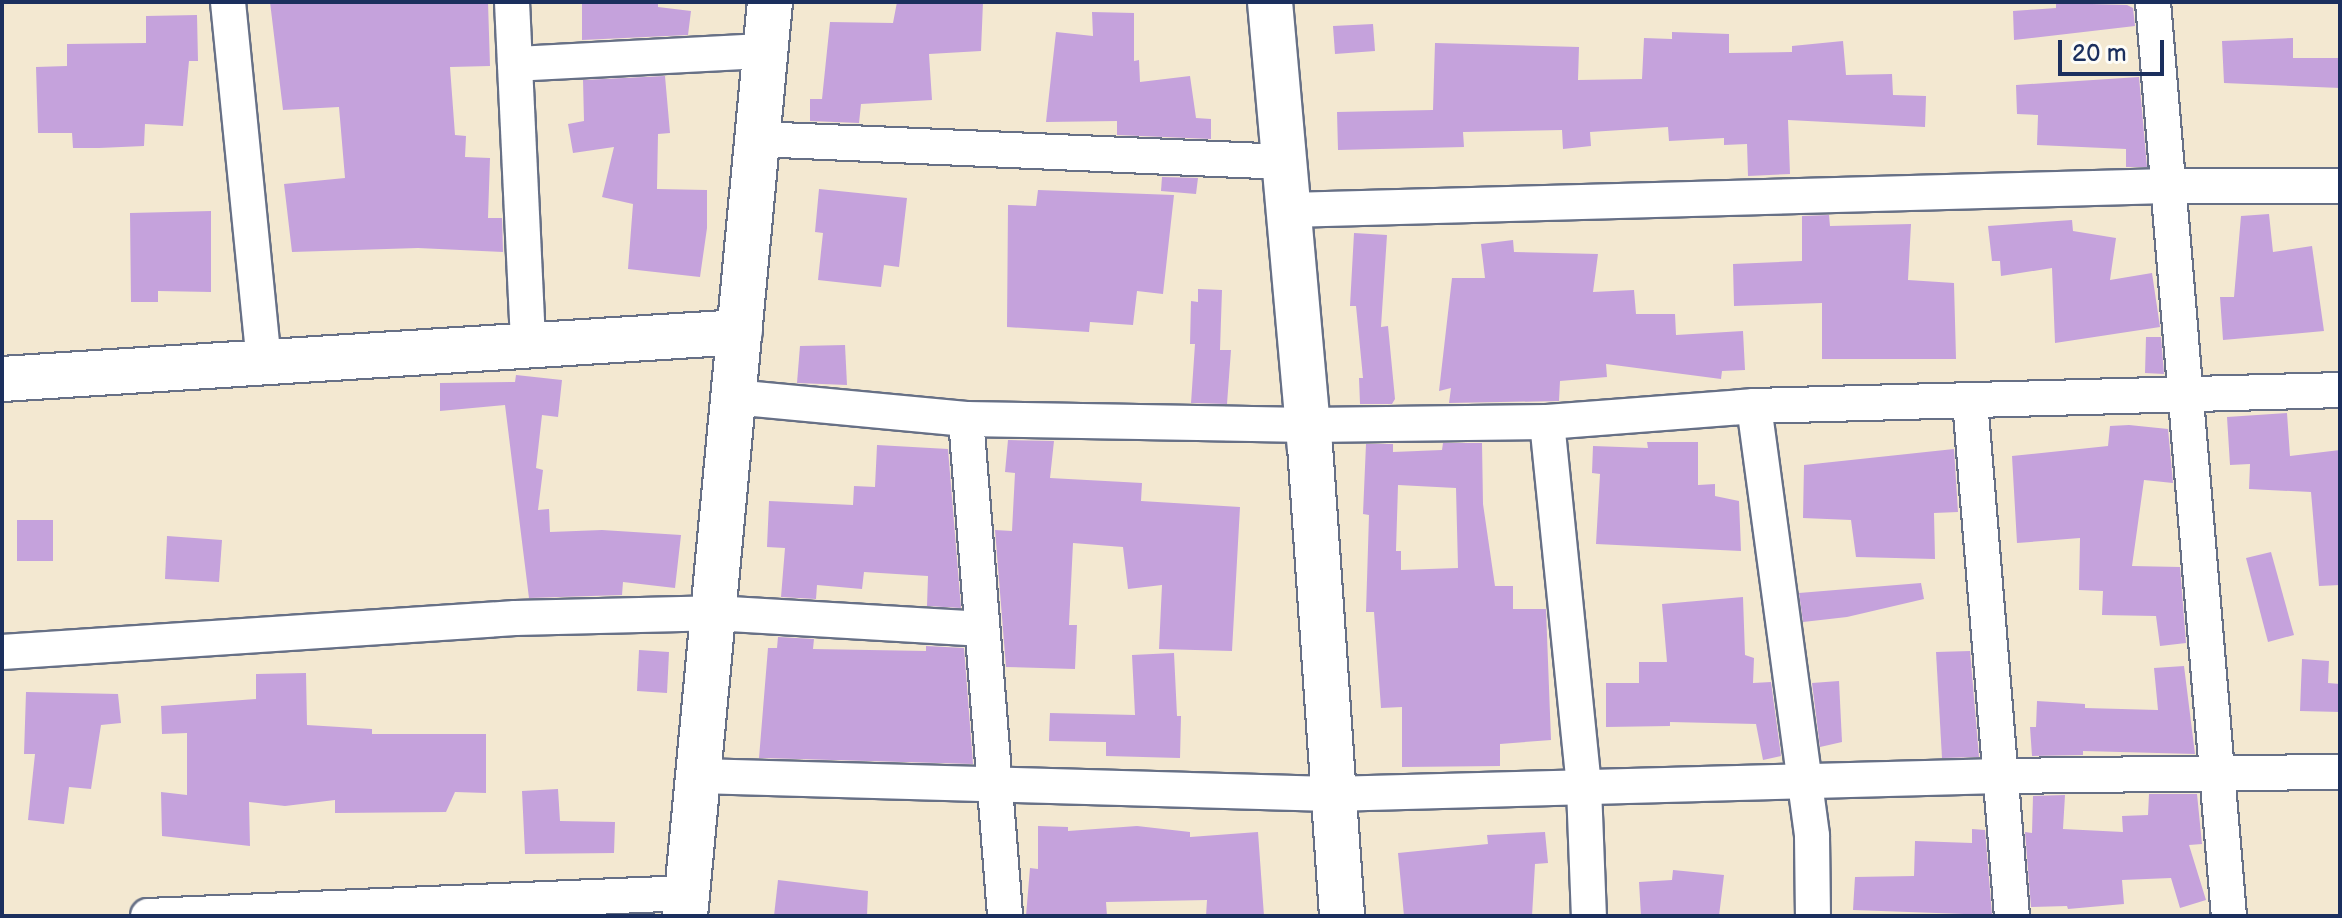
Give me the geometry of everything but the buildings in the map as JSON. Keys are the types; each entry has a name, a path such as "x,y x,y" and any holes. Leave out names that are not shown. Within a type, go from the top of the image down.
{"street":[{"path":"228,2 264,362"},
{"path":"512,2 528,345"},
{"path":"148,916 686,905 770,2"},
{"path":"1270,2 1308,425 1331,794 1342,916"},
{"path":"2153,2 2229,916"},
{"path":"515,64 765,51"},
{"path":"757,139 1285,162"},
{"path":"1289,210 2168,186 2340,186"},
{"path":"2,379 740,332"},
{"path":"733,397 966,419 1308,425 1547,422 1754,406 2340,390"},
{"path":"1970,401 2012,916"},
{"path":"1754,406 1783,639 1806,783 1812,836 1813,916"},
{"path":"966,419 980,629 997,786 1005,916"},
{"path":"1547,422 1584,788 1589,916"},
{"path":"2,652 515,618 713,613 980,629"},
{"path":"698,776 1331,794 2001,776 2340,772"}]}
